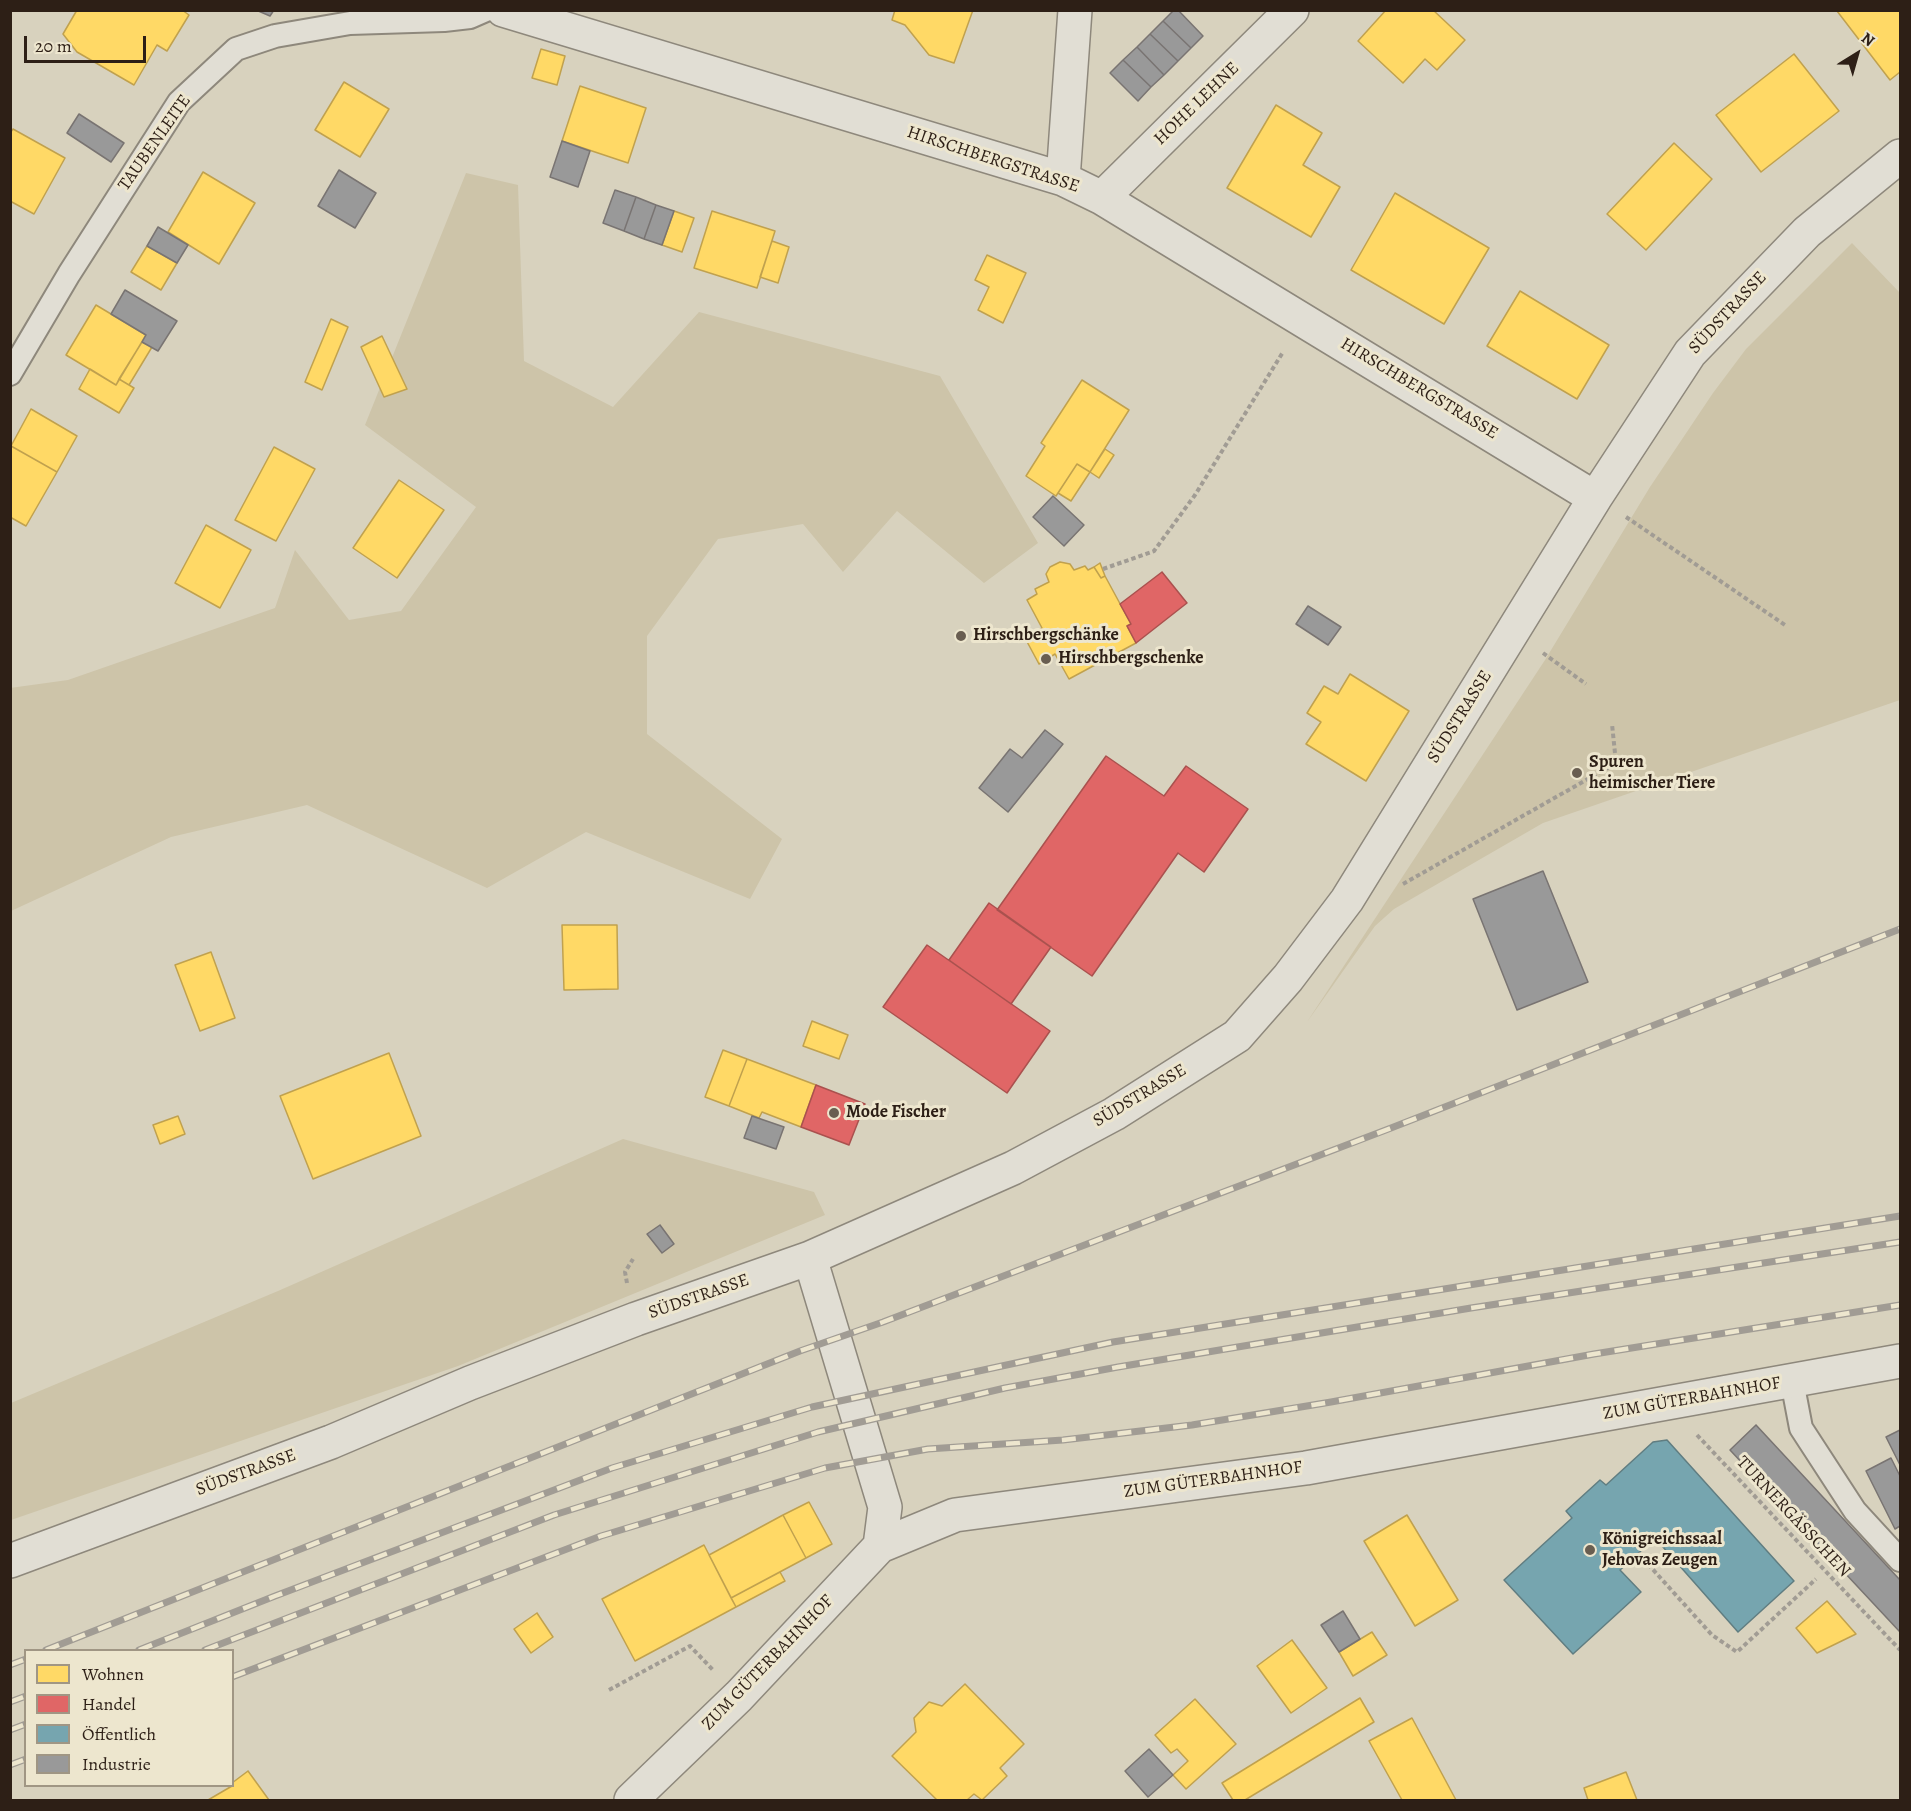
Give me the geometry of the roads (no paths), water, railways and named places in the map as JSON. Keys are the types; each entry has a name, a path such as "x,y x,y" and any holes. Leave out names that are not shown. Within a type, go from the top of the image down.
{"street":[{"name":"HIRSCHBERGSTRASSE","path":"502,10 1064,179 1102,198 1595,498"},
{"path":"1064,179 1075,10"},
{"name":"HOHE LEHNE","path":"1102,198 1292,10"},
{"name":"SÜDSTRASSE","path":"10,1561 331,1442 470,1383 636,1319 810,1258 1013,1168 1114,1114 1238,1036 1288,978 1347,900 1595,498 1690,353 1807,232 1900,156"},
{"path":"810,1258 885,1507 880,1546"},
{"name":"ZUM GÜTERBAHNHOF","path":"631,1800 739,1696 880,1546 955,1515 1306,1468 1900,1361"}],"lane":[{"name":"TAUBENLEITE","path":"10,374 69,274 179,102 236,49 276,36 350,23 444,20 470,16 486,10"},
{"path":"1792,1381 1801,1428 1855,1510 1900,1560"}],"railway":[{"path":"49,1649 800,1351 883,1322 1391,1128 1900,929"},
{"path":"142,1649 612,1468 812,1407 1113,1342 1900,1216"},
{"path":"208,1649 554,1515 818,1432 1005,1388 1118,1367 1471,1308 1900,1242"},
{"path":"234,1676 601,1536 825,1468 928,1449 1063,1440 1192,1425 1594,1354 1900,1305"},
{"path":"10,1665 24,1660"},
{"path":"10,1702 24,1697"},
{"path":"10,1730 24,1725"},
{"path":"10,1765 24,1760"}],"place":[{"name":"Hirschbergschänke","path":"961,636"},
{"name":"Hirschbergschenke","path":"1046,659"},
{"name":"Spuren heimischer Tiere","path":"1577,773"},
{"name":"Mode Fischer","path":"834,1113"},
{"name":"Königreichssaal Jehovas Zeugen","path":"1590,1550"}]}
